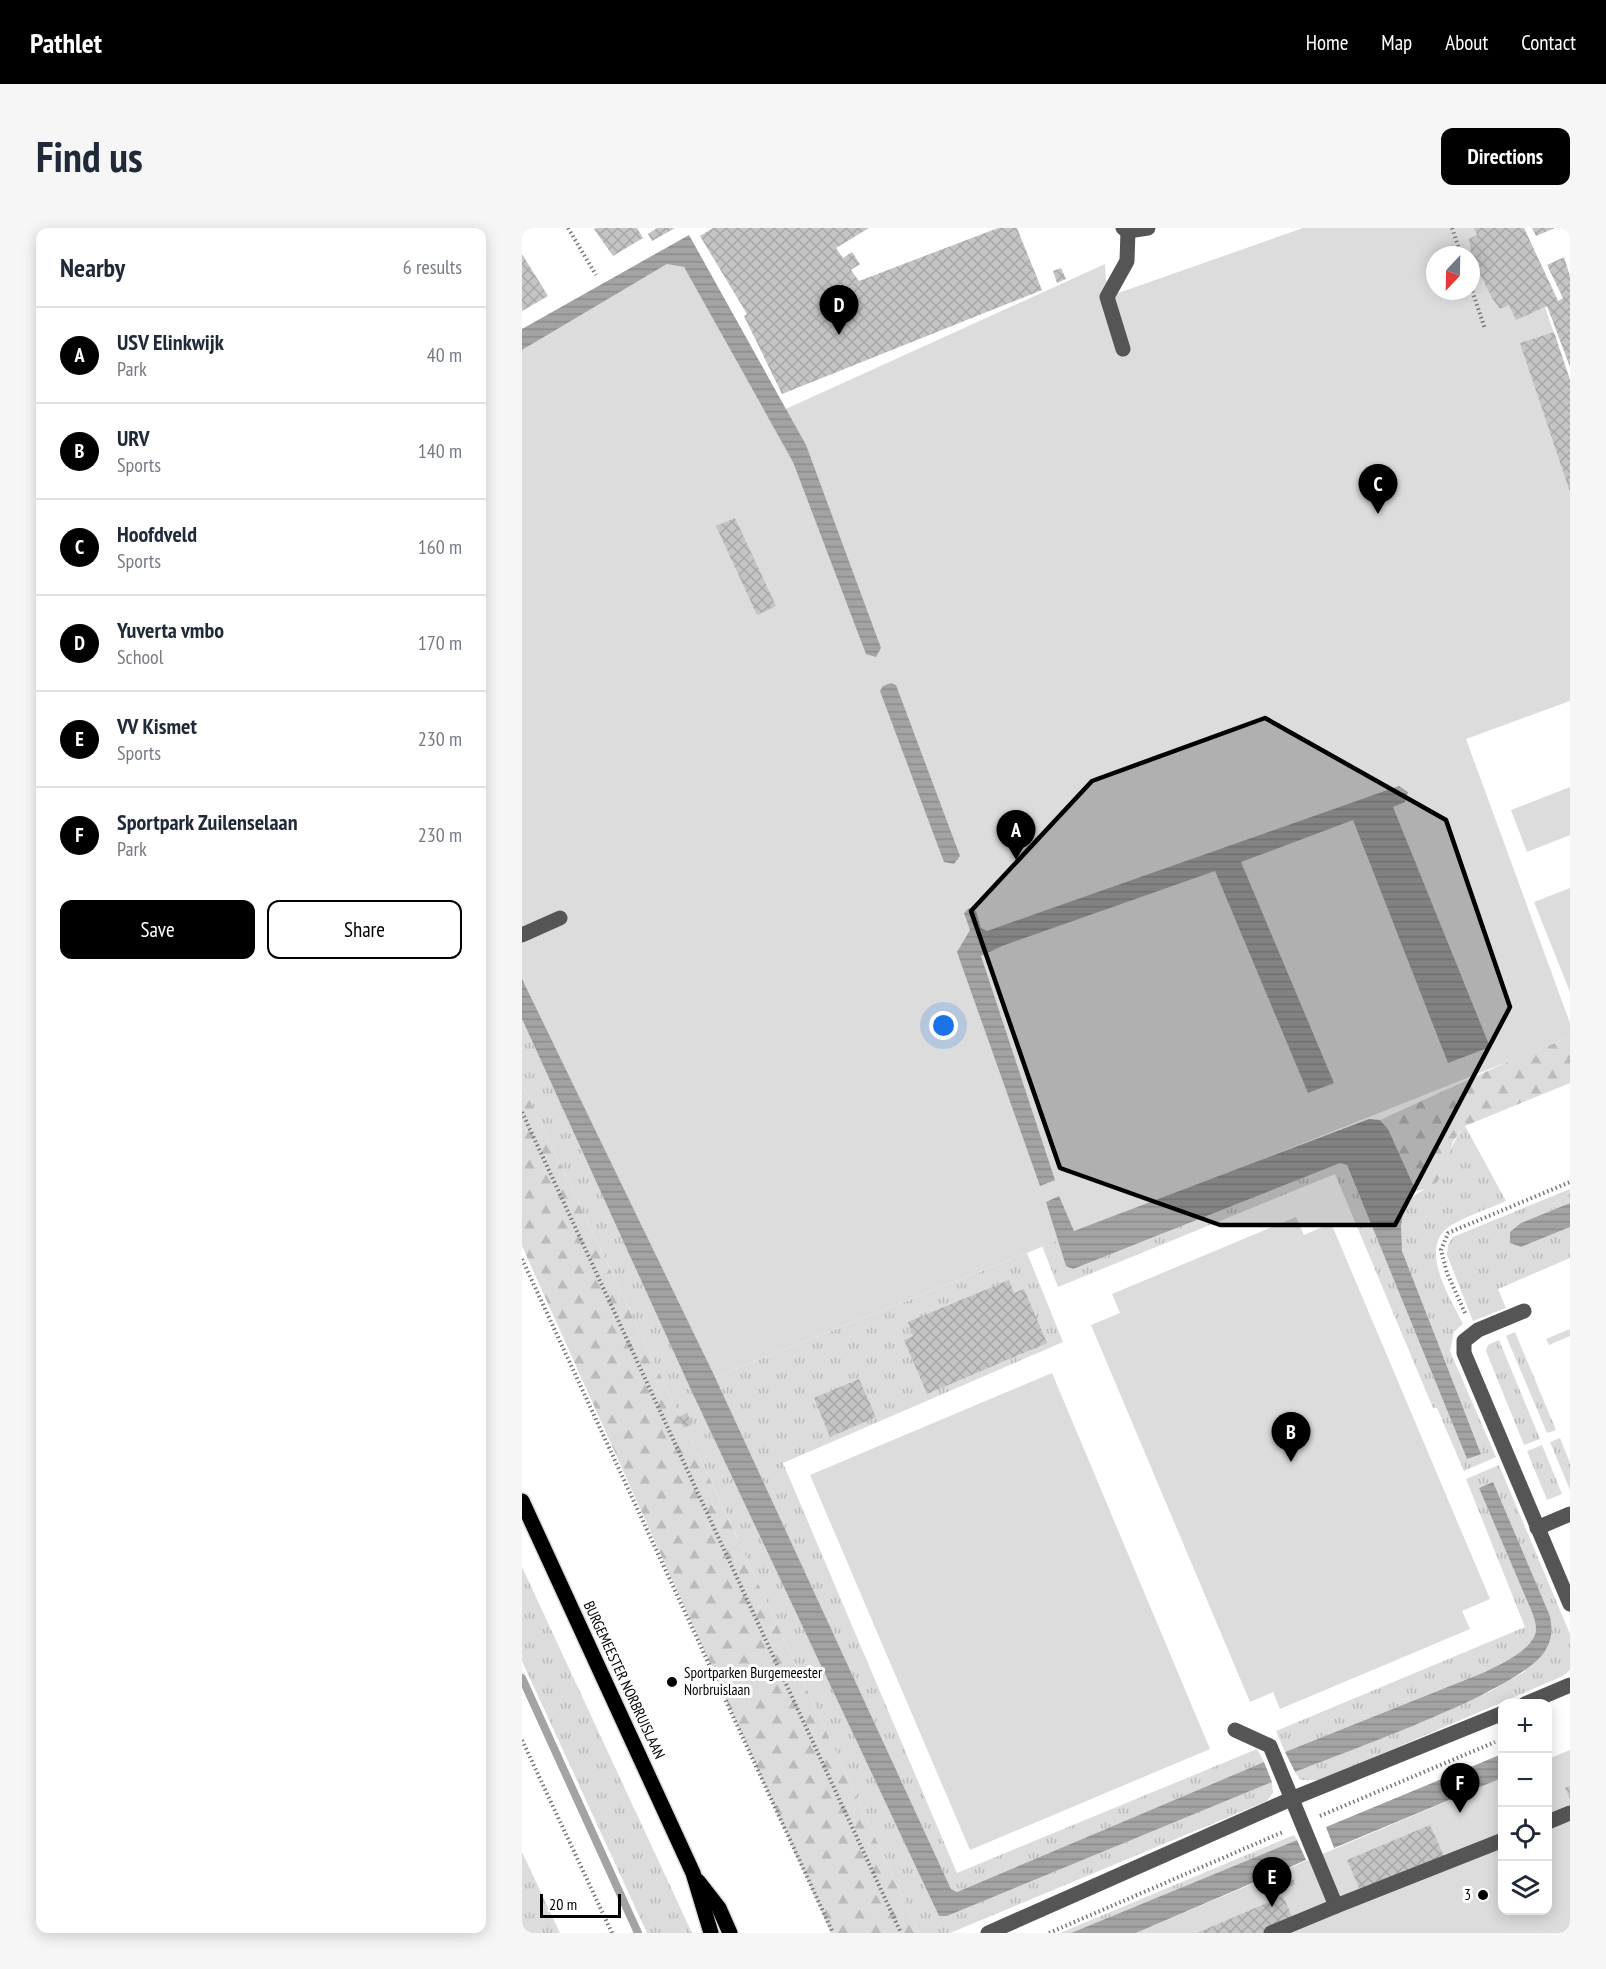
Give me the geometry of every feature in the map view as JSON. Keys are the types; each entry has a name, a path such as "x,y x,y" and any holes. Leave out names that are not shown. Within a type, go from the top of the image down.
{"main road":[{"name":"BURGEMEESTER NORBRUISLAAN","path":"522,1501 693,1873 711,1933"},
{"name":"BURGEMEESTER NORBRUISLAAN","path":"693,1873 719,1908 730,1933"}],"street":[{"path":"1123,349 1107,297 1127,261 1126,230 1148,228"},
{"path":"522,936 560,918"},
{"path":"1524,1311 1478,1330 1464,1341 1464,1353 1570,1604"},
{"path":"1537,1528 1570,1514"},
{"path":"1537,1699 1570,1685"},
{"path":"988,1933 1291,1799 1498,1715"},
{"path":"1235,1730 1270,1746 1336,1906"},
{"path":"1552,1820 1570,1813"},
{"path":"1271,1933 1498,1842"}],"path":[{"path":"568,228 596,275"},
{"path":"1452,228 1458,246"},
{"path":"1475,300 1485,329"},
{"path":"522,1112 902,1933"},
{"path":"1468,1322 1447,1273 1441,1250 1448,1233 1570,1182"},
{"path":"522,1259 833,1933"},
{"path":"522,1740 612,1933"},
{"path":"1049,1933 1498,1741"}],"highlighted area":[{"path":"1265,718 1446,820 1510,1007 1395,1225 1220,1225 1060,1168 971,911 1092,781"}],"green space":[{"path":"1303,228 1524,228 1558,301 1545,307 1570,380 1570,701 1466,739 1570,1023 1570,1037 715,1377 522,981 522,350 667,264 684,267 768,417 1105,264 1107,297"},
{"path":"1570,787 1570,835 1527,852 1511,810"},
{"path":"1570,888 1570,992 1534,902"},
{"path":"522,1019 691,1390 939,1916 947,1916 1272,1782 1273,1793 1267,1801 950,1933 919,1933 724,1509 522,1084"},
{"path":"1570,1037 1570,1083 1465,1126 1453,1141 1445,1169 1434,1187 1416,1191 1388,1129 1380,1120 1516,1058"},
{"path":"522,1084 724,1509 919,1933 831,1933 522,1246"},
{"path":"1465,1126 1506,1201 1450,1226 1441,1236 1436,1247 1436,1260 1440,1274 1463,1324 1454,1332 1450,1351 1496,1457 1464,1471 1437,1408 1433,1408 1335,1174 1058,1287 1038,1235 1340,1163 1347,1165 1467,1459 1481,1453 1407,1269 1400,1231 1405,1208 1421,1191 1434,1186 1459,1133"},
{"path":"1570,1189 1570,1203 1521,1223 1510,1243 1521,1247 1570,1227 1570,1258 1498,1289 1506,1308 1473,1321 1447,1255 1448,1245 1453,1237"},
{"path":"1296,1217 1304,1235 1331,1223 1490,1599 1462,1611 1470,1629 1280,1709 1273,1692 1250,1702 1091,1325 1120,1313 1112,1294"},
{"path":"1027,1253 1063,1342 783,1463 957,1873 1257,1749 1264,1762 957,1892 951,1889 715,1377"},
{"path":"1570,1329 1570,1336 1549,1345 1546,1339"},
{"path":"1515,1332 1556,1430 1547,1433 1506,1336"},
{"path":"1499,1340 1540,1439 1524,1445 1486,1351 1488,1345"},
{"path":"1052,1373 1210,1749 970,1850 810,1475"},
{"path":"1560,1438 1570,1463 1570,1490 1550,1442"},
{"path":"1542,1445 1562,1494 1547,1500 1527,1451"},
{"path":"1499,1465 1570,1634 1570,1670 1563,1676 1509,1699 1498,1699 1498,1704 1321,1780 1300,1780 1295,1772 1489,1692 1524,1672 1550,1616 1492,1483 1479,1488 1534,1617 1536,1631 1528,1645 1515,1656 1485,1672 1285,1752 1276,1731 1525,1627 1466,1479"},
{"path":"522,1567 692,1933 647,1933 522,1661"},
{"path":"1570,1750 1570,1933 1136,1933 1498,1780 1498,1915 1552,1915 1552,1757"},
{"path":"1294,1835 1297,1840 1071,1933 1060,1933"},
{"path":"522,1852 560,1933 522,1933"}],"shaded area":[{"path":"689,235 806,445 881,648 876,657 866,654 793,462 684,267 667,264 522,350 522,329"},
{"path":"891,683 896,685 960,856 954,864 944,862 880,691 883,686"},
{"path":"1399,786 1408,792 1405,802 1393,807 1490,1047 1448,1063 1353,820 1241,862 1334,1083 1308,1093 1215,871 1002,946 981,956 1055,1180 1040,1186 957,952 970,930 964,913 969,908 976,911 981,928 987,931"},
{"path":"522,979 715,1377 951,1889 957,1892 1264,1762 1272,1782 947,1916 939,1916 691,1390 522,1019"},
{"path":"1369,1119 1380,1120 1388,1129 1416,1191 1404,1205 1401,1226 1402,1251 1481,1454 1467,1459 1347,1165 1340,1163 1073,1269 1066,1266 1046,1202 1059,1196 1074,1231"},
{"path":"1570,1203 1570,1227 1521,1247 1510,1243 1510,1232 1521,1223"},
{"path":"1493,1482 1550,1616 1551,1634 1545,1651 1529,1667 1503,1684 1468,1701 1430,1719 1295,1772 1285,1752 1485,1672 1515,1656 1533,1638 1536,1631 1534,1617 1479,1488"},
{"path":"1498,1756 1498,1780 1334,1848 1326,1827"},
{"path":"1297,1840 1306,1860 1136,1933 1071,1933"}],"building":[{"path":"637,228 643,238 613,256 594,229"},
{"path":"657,228 675,228 652,241 648,234"},
{"path":"713,228 869,228 836,248 843,258 852,252 860,264 851,270 859,281 998,228 1017,228 1042,290 782,394 744,316 747,314 700,236"},
{"path":"1474,228 1524,228 1558,301 1563,298 1547,265 1564,257 1570,276 1570,367 1547,306 1516,320 1509,305 1500,309 1492,298 1480,274 1480,246 1470,246 1469,239 1477,235"},
{"path":"1532,228 1555,228 1536,236"},
{"path":"522,254 548,296 522,311"},
{"path":"1061,268 1066,279 1057,283 1053,271"},
{"path":"1554,332 1570,380 1570,492 1520,343"},
{"path":"735,518 776,606 757,615 716,526"},
{"path":"1009,1280 1014,1293 1024,1289 1047,1343 927,1394 904,1340 913,1336 908,1322"},
{"path":"859,1379 876,1417 830,1437 814,1398"},
{"path":"687,1413 692,1424 684,1428 679,1417"},
{"path":"1570,1786 1570,1799 1565,1788"},
{"path":"1430,1825 1444,1856 1361,1892 1347,1860"},
{"path":"1293,1879 1295,1884 1289,1887 1287,1882"},
{"path":"1283,1896 1294,1921 1265,1933 1197,1933"}],"waterway":[{"path":"522,1678 638,1933"}],"place":[{"name":"Yuverta vmbo","path":"839,335"},
{"name":"Hoofdveld","path":"1378,514"},
{"name":"USV Elinkwijk","path":"1016,860"},
{"name":"URV","path":"1291,1462"},
{"name":"Sportparken Burgemeester Norbruislaan","path":"672,1682"},
{"name":"Sportpark Zuilenselaan","path":"1460,1813"},
{"name":"3","path":"1483,1895"},
{"name":"VV Kismet","path":"1272,1907"}]}
